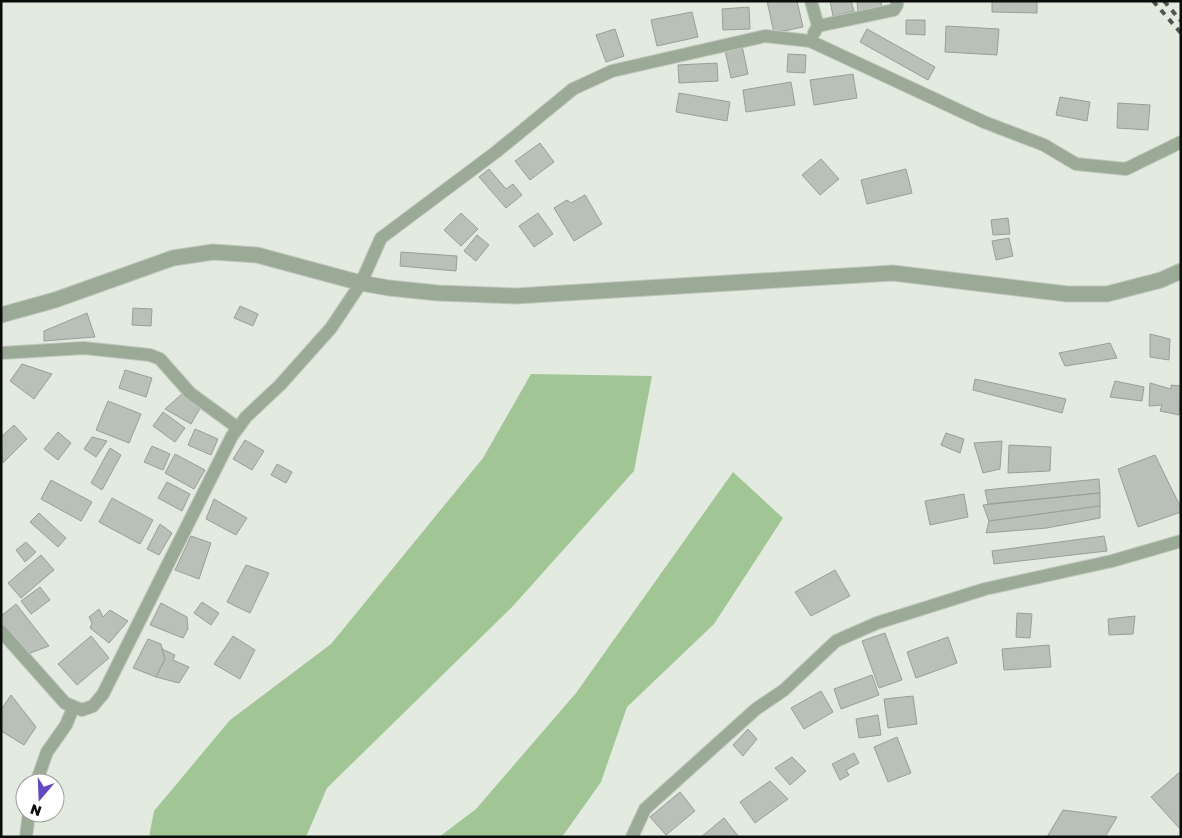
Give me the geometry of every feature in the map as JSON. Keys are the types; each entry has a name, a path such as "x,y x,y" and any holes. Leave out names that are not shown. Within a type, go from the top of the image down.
{"street":[{"path":"810,42 818,26 811,1"},
{"path":"818,26 894,10 898,6 896,1"},
{"path":"1,631 66,703 73,708 88,710 103,694 238,428 246,417 315,348 361,283 381,238 496,152 572,89 612,71 764,36 810,42 984,122 1044,145 1076,164 1126,169 1181,142"},
{"path":"1,315 55,300 173,258 213,252 257,255 361,283 438,293 516,296 893,273 1077,294 1107,294 1161,280 1181,272"},
{"path":"1,353 84,348 150,355 160,360 190,393 238,428"},
{"path":"632,837 645,809 756,710 784,690 836,641 878,623 985,589 1112,560 1181,541"},
{"path":"40,773 47,752 66,725 73,708"},
{"path":"26,837 28,823"}],"green space":[{"path":"531,374 652,376 634,471 513,606 327,788 306,837 149,837 154,811 230,720 331,644 483,458"},
{"path":"733,472 783,518 714,624 627,707 601,782 562,837 439,837 476,809 576,693"}],"building":[{"path":"767,1 797,1 803,27 774,33"},
{"path":"830,1 851,1 854,11 833,16"},
{"path":"857,1 881,1 882,11 858,13"},
{"path":"992,1 1037,1 1037,13 992,12"},
{"path":"749,7 750,29 723,30 722,9"},
{"path":"692,12 698,37 657,46 651,20"},
{"path":"906,20 925,20 925,35 906,34"},
{"path":"946,26 999,29 997,55 945,52"},
{"path":"615,29 624,56 606,62 596,35"},
{"path":"867,29 935,67 928,80 860,42"},
{"path":"742,46 748,74 731,78 725,50"},
{"path":"788,54 806,55 805,73 787,72"},
{"path":"717,63 718,81 679,83 678,65"},
{"path":"853,74 857,98 814,105 810,80"},
{"path":"791,82 795,105 746,112 743,90"},
{"path":"679,93 730,102 727,121 676,112"},
{"path":"1060,97 1090,102 1087,121 1056,115"},
{"path":"1118,103 1150,105 1148,130 1117,128"},
{"path":"540,143 554,162 530,180 515,161"},
{"path":"821,159 839,179 820,195 802,175"},
{"path":"489,169 506,189 513,184 522,195 506,208 479,177"},
{"path":"906,169 912,193 867,204 861,180"},
{"path":"585,195 602,224 574,241 554,208 567,200 571,203"},
{"path":"461,213 478,229 461,246 444,230"},
{"path":"538,213 553,234 534,247 519,226"},
{"path":"1008,218 1010,234 993,235 991,220"},
{"path":"477,235 489,245 476,261 464,251"},
{"path":"1009,238 1013,256 996,260 992,241"},
{"path":"401,252 457,256 456,271 400,266"},
{"path":"240,306 258,314 253,326 234,318"},
{"path":"133,308 152,309 151,326 132,325"},
{"path":"87,313 95,337 44,341 44,331"},
{"path":"1150,334 1170,339 1169,360 1150,357"},
{"path":"1110,343 1117,358 1065,366 1059,353"},
{"path":"22,364 52,374 34,399 10,381"},
{"path":"125,370 152,378 146,397 119,388"},
{"path":"975,379 1066,399 1062,413 973,390"},
{"path":"1115,381 1144,387 1142,401 1110,397"},
{"path":"1150,383 1171,389 1171,385 1181,386 1179,415 1160,411 1162,405 1149,406"},
{"path":"183,393 202,405 191,424 165,409"},
{"path":"108,401 141,414 129,443 96,430"},
{"path":"163,412 185,428 175,442 153,426"},
{"path":"14,425 27,439 3,463 1,437"},
{"path":"195,429 218,439 211,455 188,445"},
{"path":"58,432 71,443 58,460 44,449"},
{"path":"946,433 964,439 960,453 941,445"},
{"path":"92,437 107,441 96,457 84,449"},
{"path":"245,440 264,451 252,470 233,459"},
{"path":"1002,441 1000,469 983,473 974,443"},
{"path":"1009,445 1051,447 1050,471 1008,473"},
{"path":"152,446 170,454 163,470 144,462"},
{"path":"110,448 121,455 102,490 91,483"},
{"path":"175,454 205,470 194,489 165,473"},
{"path":"1155,455 1181,508 1181,512 1138,527 1118,469"},
{"path":"277,464 292,472 286,483 271,475"},
{"path":"1099,479 1100,493 988,504 985,490"},
{"path":"51,480 92,502 81,521 41,499"},
{"path":"167,482 190,494 182,511 158,498"},
{"path":"1100,493 1100,506 989,521 983,505"},
{"path":"964,494 968,517 930,525 925,501"},
{"path":"112,498 153,520 140,544 99,522"},
{"path":"214,499 247,518 236,535 206,519"},
{"path":"1100,506 1100,518 1047,528 986,533 989,521"},
{"path":"39,513 66,538 58,547 30,522"},
{"path":"160,524 172,533 159,555 147,549"},
{"path":"191,536 211,543 199,579 175,570"},
{"path":"1104,536 1107,551 994,564 992,551"},
{"path":"26,542 36,552 25,562 16,550"},
{"path":"41,555 54,570 21,598 8,583"},
{"path":"246,565 269,573 250,613 227,602"},
{"path":"835,570 850,596 811,616 795,592"},
{"path":"40,587 50,600 31,614 21,601"},
{"path":"202,602 219,613 211,625 194,613"},
{"path":"161,603 187,617 188,629 183,638 150,625"},
{"path":"16,604 49,646 25,655 1,625 1,616"},
{"path":"99,609 103,617 110,610 128,621 109,643 90,628 92,623 89,617"},
{"path":"1017,613 1032,614 1030,638 1016,637"},
{"path":"1135,616 1133,634 1109,635 1108,619"},
{"path":"885,633 902,680 879,688 862,641"},
{"path":"91,636 109,658 77,685 58,664"},
{"path":"233,636 255,650 240,679 214,664"},
{"path":"948,637 957,663 916,678 907,652"},
{"path":"148,639 161,644 165,659 156,677 133,668"},
{"path":"1049,645 1051,667 1004,670 1002,649"},
{"path":"162,649 175,655 173,660 189,667 179,683 156,677 165,659"},
{"path":"872,675 879,695 841,709 834,689"},
{"path":"821,691 833,712 804,729 791,708"},
{"path":"11,695 36,727 24,745 1,731 1,710"},
{"path":"913,696 917,724 888,728 884,699"},
{"path":"878,715 881,735 859,738 856,719"},
{"path":"748,729 757,739 743,756 733,745"},
{"path":"897,737 911,773 888,782 874,747"},
{"path":"854,753 859,763 846,770 849,775 840,780 832,764"},
{"path":"792,757 806,771 790,785 775,768"},
{"path":"1181,771 1181,830 1151,797"},
{"path":"770,781 788,799 755,823 740,802"},
{"path":"680,792 695,811 666,835 650,817"},
{"path":"1063,810 1117,817 1105,837 1047,837"},
{"path":"724,818 739,837 701,837"}],"railway":[{"path":"1153,1 1181,33"},
{"path":"1164,1 1181,21"}]}
